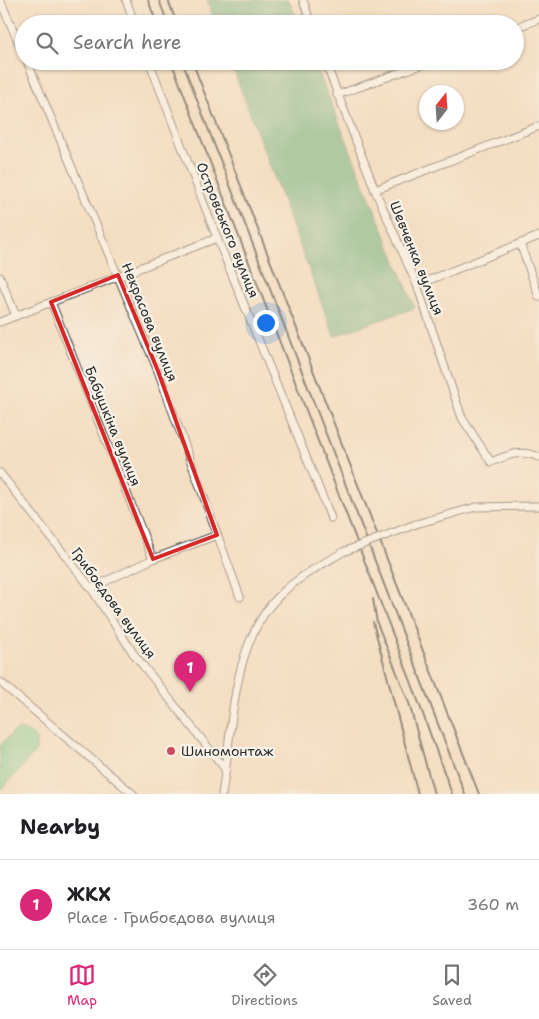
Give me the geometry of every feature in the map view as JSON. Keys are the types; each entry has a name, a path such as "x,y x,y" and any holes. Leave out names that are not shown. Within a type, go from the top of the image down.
{"street":[{"path":"0,0 15,34"},
{"path":"126,0 132,15"},
{"path":"302,0 308,15"},
{"path":"524,25 539,19"},
{"name":"Некрасова вулиця","path":"31,70 158,371 240,596"},
{"name":"Островського вулиця","path":"152,70 217,238 331,518"},
{"name":"Шевченка вулиця","path":"328,70 375,190 417,285 462,418 490,462 513,453 538,455"},
{"path":"337,95 407,70"},
{"path":"375,190 539,126"},
{"path":"417,285 539,236"},
{"path":"0,322 217,238"},
{"path":"520,243 539,297"},
{"path":"0,277 16,316"},
{"name":"Бабушкіна вулиця","path":"51,302 152,559"},
{"name":"Грибоєдова вулиця","path":"0,473 91,588 133,653 226,770"},
{"path":"222,794 238,685 250,638 258,622 278,596 300,578 343,552 416,524 476,507 539,506"},
{"path":"91,588 152,559 217,535"},
{"path":"0,682 133,794"},
{"path":"218,794 226,770"}],"highlighted area":[{"path":"118,275 158,371 217,535 153,559 51,302"}],"green space":[{"path":"207,0 289,0 295,15 213,15"},
{"path":"233,70 318,70 415,308 334,336"},
{"path":"20,729 30,733 36,739 36,751 0,791 0,746 12,733"}],"railway":[{"path":"148,0 154,15"},
{"path":"159,0 165,15"},
{"path":"168,0 174,15"},
{"path":"174,70 412,684 452,794"},
{"path":"185,70 465,794"},
{"path":"196,70 479,794"},
{"path":"373,599 377,623 409,703 434,794"},
{"path":"373,622 418,794"}],"place":[{"name":"ЖКХ","path":"190,692"},
{"name":"Шиномонтаж","path":"171,751"}]}
